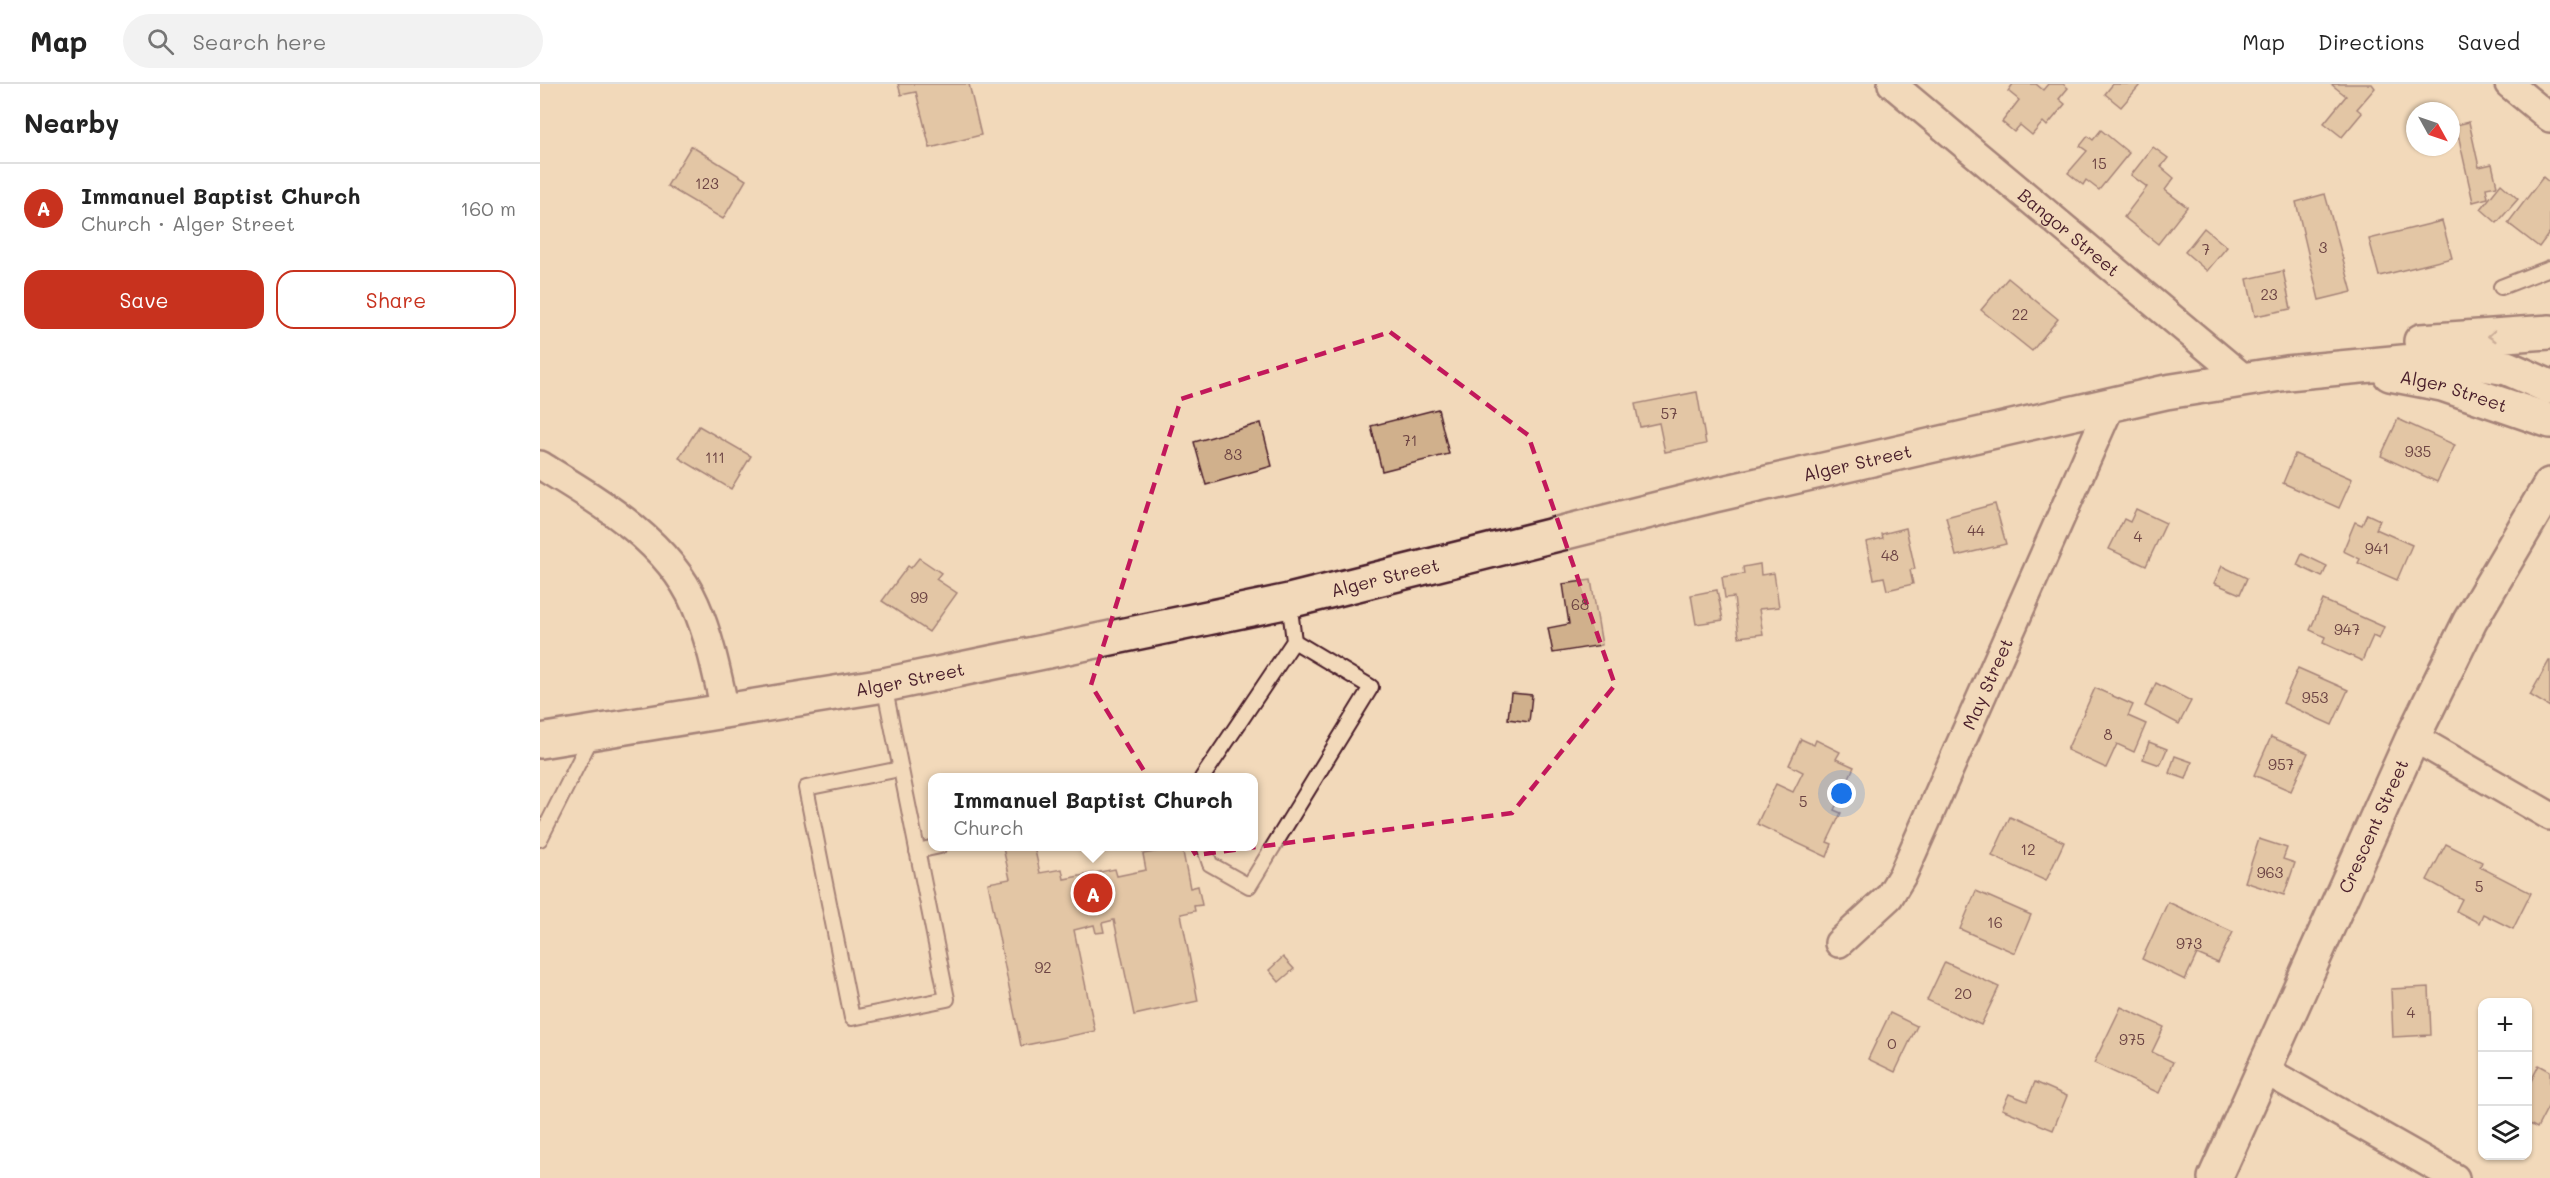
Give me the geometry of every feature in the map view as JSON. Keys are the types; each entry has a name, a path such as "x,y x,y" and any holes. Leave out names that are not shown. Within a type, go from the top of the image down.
{"main road":[{"path":"2356,368 2411,342 2550,332"},
{"name":"Alger Street","path":"540,741 884,685 1289,600 1714,495 2166,392 2288,373 2445,358 2507,368 2550,387"},
{"name":"Alger Street","path":"2356,368 2442,384 2550,421"},
{"name":"Crescent Street","path":"2214,1178 2413,737 2470,621 2550,485"}],"street":[{"name":"Bangor Street","path":"1892,84 2246,380"},
{"path":"2510,84 2550,118"},
{"name":"May Street","path":"1839,943 1889,897 1903,874 2110,406"},
{"path":"540,465 631,525 674,570 695,602 711,648 725,710"},
{"path":"2413,737 2550,816"},
{"path":"2263,1069 2455,1178"}],"lane":[{"path":"2500,287 2550,268"},
{"path":"1205,773 1294,640 1289,600"},
{"path":"1206,851 1210,864 1249,886 1371,687 1294,640"},
{"path":"884,685 947,999 852,1018 806,788 900,769"},
{"path":"540,839 594,732"},
{"path":"917,851 928,849"}],"highlighted area":[{"path":"1390,332 1528,435 1615,685 1512,813 1196,855 1091,685 1181,399"}],"building":[{"path":"898,84 969,84 981,135 930,148 916,92 901,95"},
{"path":"2013,84 2036,84 2043,90 2048,84 2063,84 2068,88 2059,99 2065,104 2047,126 2043,122 2032,135 2020,125 2014,132 2002,122 2019,100 2008,91"},
{"path":"2113,84 2140,85 2121,107 2105,94"},
{"path":"2331,84 2372,84 2375,88 2357,109 2362,113 2342,137 2324,123 2346,96"},
{"path":"2469,122 2479,167 2492,164 2497,186 2486,188 2488,198 2473,202 2460,143 2460,124"},
{"path":"2101,130 2129,153 2099,190 2086,180 2083,185 2068,173 2087,151 2080,146 2088,136 2093,140"},
{"path":"691,146 746,180 723,219 667,186"},
{"path":"2153,147 2168,158 2161,167 2174,178 2165,190 2187,207 2158,244 2124,217 2147,187 2131,175"},
{"path":"2543,177 2550,183 2550,232 2539,247 2508,223"},
{"path":"2501,184 2518,199 2497,223 2481,209"},
{"path":"2325,194 2352,292 2319,300 2296,202"},
{"path":"2442,221 2452,258 2379,276 2369,239"},
{"path":"2204,228 2227,247 2207,271 2185,252"},
{"path":"2283,271 2291,309 2255,316 2247,279"},
{"path":"2008,278 2058,319 2032,351 1981,310"},
{"path":"1697,392 1706,444 1665,452 1659,423 1640,427 1635,404"},
{"path":"1438,409 1449,454 1382,471 1371,426"},
{"path":"2398,419 2455,445 2437,482 2381,456"},
{"path":"1261,423 1272,466 1206,485 1194,442"},
{"path":"699,426 751,456 731,489 679,458"},
{"path":"2295,454 2352,479 2339,508 2283,483"},
{"path":"1995,504 2006,544 1956,556 1946,517"},
{"path":"2136,509 2166,523 2146,566 2109,549 2124,519 2130,522"},
{"path":"2367,514 2380,520 2376,529 2412,545 2397,580 2358,563 2360,559 2343,551 2355,522 2362,525"},
{"path":"1906,528 1915,569 1910,570 1913,584 1887,590 1884,577 1874,579 1866,542 1883,538 1882,534"},
{"path":"2302,554 2327,566 2322,577 2297,565"},
{"path":"919,558 941,573 936,579 957,593 929,632 882,601 908,566 911,568"},
{"path":"1760,564 1761,575 1774,573 1779,607 1759,609 1763,634 1739,637 1734,597 1725,598 1722,577 1744,574 1743,567"},
{"path":"2222,566 2247,578 2240,594 2214,583"},
{"path":"1591,580 1602,645 1553,653 1548,628 1569,624 1563,584"},
{"path":"1717,590 1723,620 1696,624 1691,595"},
{"path":"2323,600 2384,627 2379,639 2373,636 2362,661 2323,643 2325,637 2310,630"},
{"path":"2550,661 2550,707 2530,695"},
{"path":"2298,668 2348,690 2332,725 2283,703"},
{"path":"2156,683 2191,701 2179,724 2145,706"},
{"path":"2095,688 2133,705 2128,716 2146,724 2134,752 2117,744 2106,768 2067,750"},
{"path":"1511,693 1532,695 1529,722 1508,719"},
{"path":"2271,737 2308,753 2291,791 2254,775"},
{"path":"1801,739 1814,745 1816,740 1840,752 1836,759 1854,767 1834,810 1841,813 1827,842 1832,844 1827,857 1757,824 1776,784 1793,792 1803,772 1789,765"},
{"path":"2149,742 2167,749 2160,765 2143,759"},
{"path":"2175,756 2192,762 2186,779 2169,773"},
{"path":"2010,817 2064,842 2046,881 1992,856"},
{"path":"2259,839 2287,848 2283,859 2295,863 2284,895 2245,882"},
{"path":"2446,844 2482,862 2480,867 2531,893 2513,929 2483,914 2479,923 2456,911 2462,899 2427,880"},
{"path":"1004,851 1035,851 1040,873 1062,869 1064,879 1115,869 1117,876 1146,870 1143,854 1183,851 1190,888 1198,886 1202,905 1194,906 1195,911 1181,914 1198,1001 1134,1015 1114,920 1102,923 1104,932 1096,933 1094,925 1074,930 1095,1031 1021,1046 988,883 1010,879"},
{"path":"1976,891 2031,915 2015,953 1960,929"},
{"path":"2168,902 2233,932 2218,963 2197,954 2185,980 2142,959"},
{"path":"1283,957 1294,969 1279,982 1269,970"},
{"path":"1945,962 1999,987 1981,1025 1927,1000"},
{"path":"2429,987 2431,1035 2393,1037 2391,989"},
{"path":"2121,1007 2164,1027 2152,1052 2173,1062 2159,1093 2094,1063"},
{"path":"1890,1013 1917,1026 1895,1072 1868,1059"},
{"path":"2539,1065 2550,1071 2550,1103 2537,1128 2532,1125 2532,1079"},
{"path":"2035,1082 2067,1096 2053,1130 2002,1109 2009,1094 2027,1101"}],"place":[{"name":"Immanuel Baptist Church","path":"1093,893"}]}
